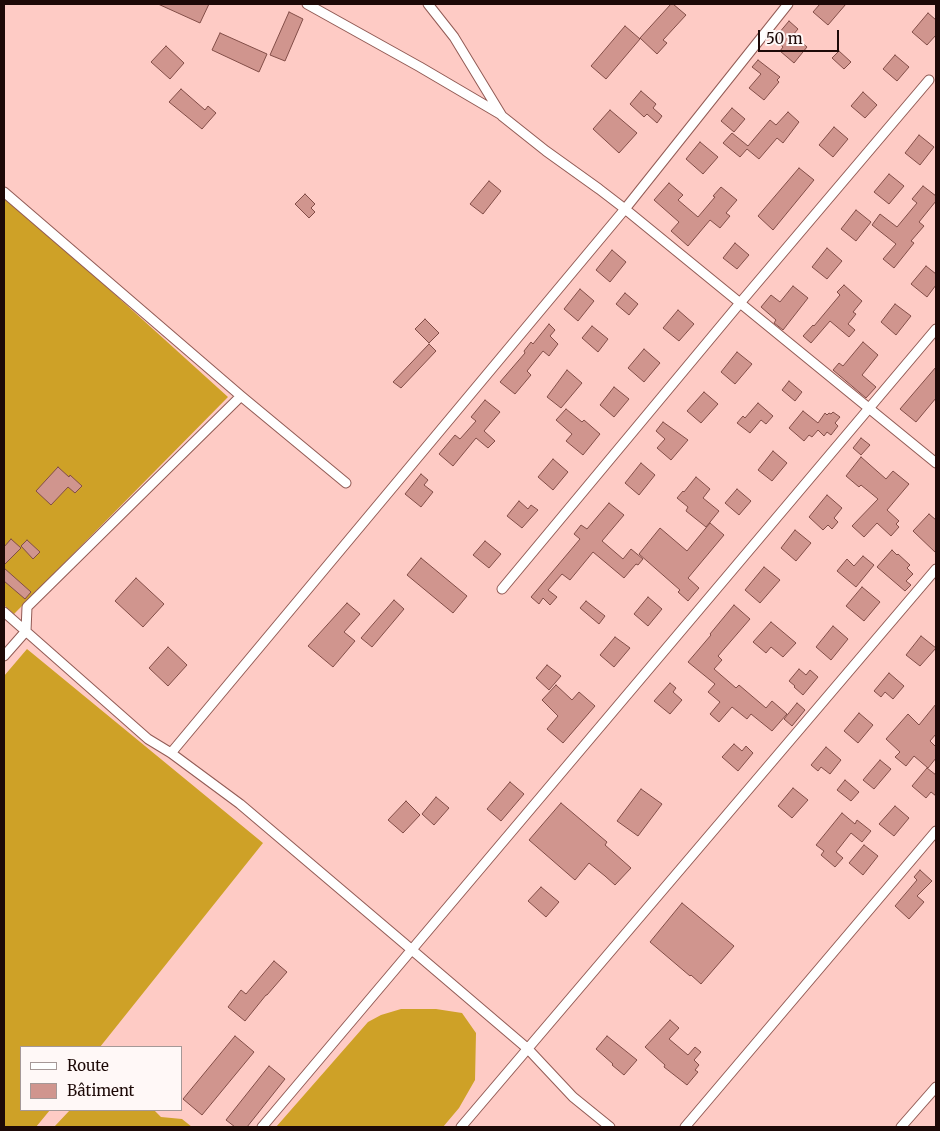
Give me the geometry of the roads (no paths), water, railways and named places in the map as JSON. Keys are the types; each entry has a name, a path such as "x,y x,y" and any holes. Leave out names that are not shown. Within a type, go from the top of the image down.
{"street":[{"path":"307,4 420,67 502,116 625,209 936,464"},
{"path":"428,4 454,37 502,116"},
{"path":"171,753 625,209 788,4"},
{"path":"502,589 740,303 930,80"},
{"path":"4,192 241,396 346,483"},
{"path":"262,1127 936,329"},
{"path":"4,656 26,631 28,607 241,396"},
{"path":"461,1127 936,569"},
{"path":"4,612 148,739 171,753 240,804 412,950 528,1049 573,1097 610,1127"},
{"path":"685,1127 936,831"},
{"path":"901,1127 936,1088"}]}
